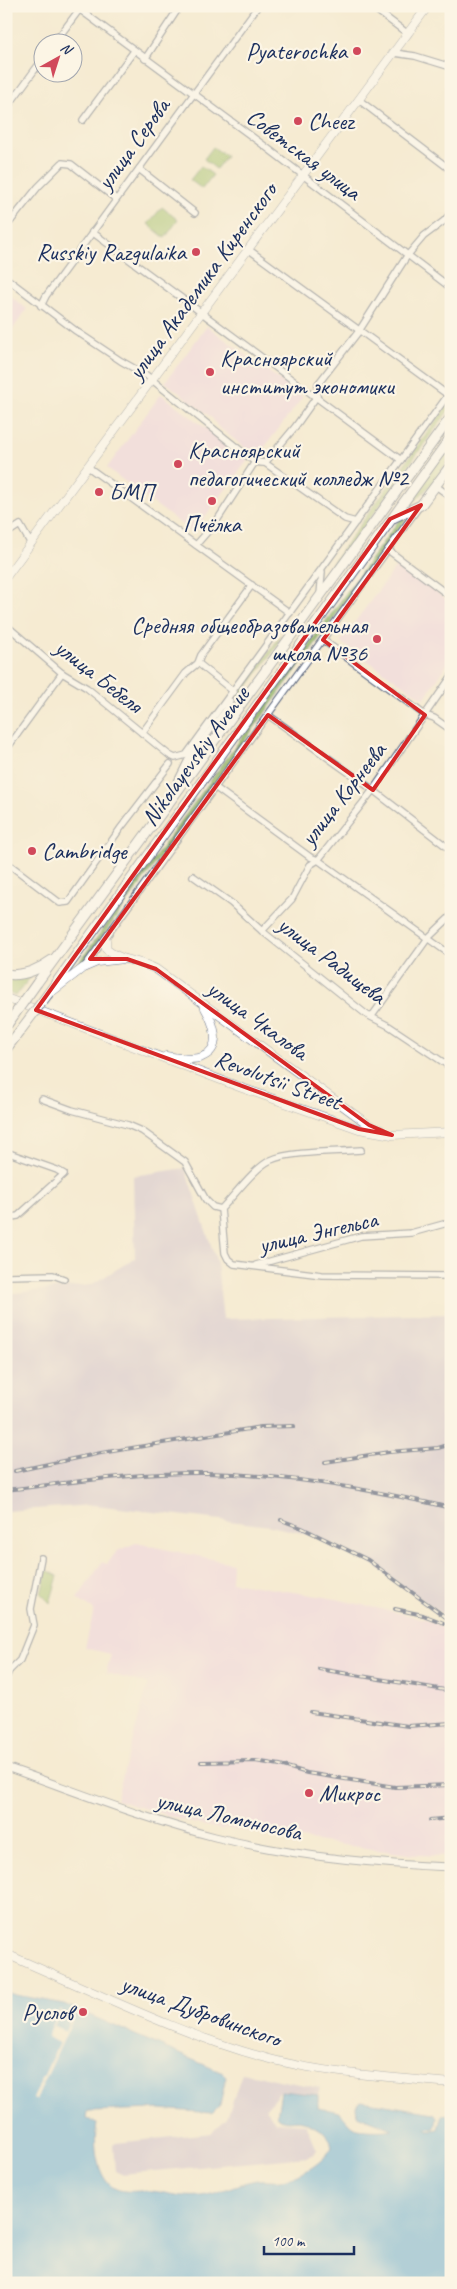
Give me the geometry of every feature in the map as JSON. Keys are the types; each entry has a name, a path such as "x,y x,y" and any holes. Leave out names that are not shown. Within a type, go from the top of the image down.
{"main road":[{"name":"улица Академика Киренского","path":"6,577 428,6"},
{"name":"Nikolayevskiy Avenue","path":"6,1025 451,417"},
{"name":"Nikolayevskiy Avenue","path":"6,1049 48,994 451,437"},
{"path":"390,519 421,505 451,465"},
{"name":"улица Чкалова","path":"106,940 106,949 111,954 144,962 156,969 369,1125 392,1135"},
{"path":"6,974 21,975 33,971 58,956"},
{"path":"48,994 83,968 97,962 127,959"},
{"name":"Revolutsii Street","path":"6,998 154,1055 359,1129 392,1135 451,1132"},
{"path":"154,1055 194,1058 203,1057 211,1050 216,1036 214,1024 203,1004"},
{"name":"улица Дубровинского","path":"6,1954 193,2034 272,2060 312,2067 451,2083"}],"street":[{"path":"144,59 180,6"},
{"name":"улица Серова","path":"41,306 46,296 92,232 258,6"},
{"path":"371,6 408,34"},
{"path":"62,32 79,7"},
{"name":"Советская улица","path":"79,7 144,59 451,288"},
{"path":"83,120 134,51"},
{"path":"394,53 415,56 451,67"},
{"path":"6,109 32,74"},
{"path":"359,100 451,170"},
{"path":"6,227 38,187 62,163 71,164 116,199"},
{"path":"138,169 195,213"},
{"path":"265,464 295,427 316,396 318,384 359,331 407,256 424,236 444,222 451,213"},
{"path":"92,232 401,460"},
{"path":"161,814 188,760 225,712 234,692 449,393 359,331 248,250"},
{"path":"6,278 41,306 91,341 152,380 255,462 265,464 345,519 356,522"},
{"path":"196,545 216,522 255,462"},
{"path":"88,467 290,612"},
{"path":"436,486 451,497"},
{"path":"83,968 106,940 421,505"},
{"path":"6,534 20,525 31,544"},
{"path":"388,550 451,597"},
{"path":"319,599 322,570"},
{"path":"142,733 186,673 198,663 252,584"},
{"name":"улица Бебеля","path":"6,625 62,673 87,688 175,758 186,755 234,692"},
{"path":"322,640 425,715 434,718 451,730"},
{"path":"198,663 234,692"},
{"path":"6,750 62,673"},
{"name":"улица Корнеева","path":"262,931 292,899 310,865 318,860 373,790 451,677"},
{"path":"268,715 373,790 451,850"},
{"path":"6,862 60,903 68,902 120,829 170,764"},
{"path":"216,788 310,857 318,860 451,955"},
{"name":"улица Радищева","path":"193,876 231,903 262,931 367,1015 372,1016 446,1064 451,1070"},
{"path":"372,1016 428,938 451,916"},
{"path":"42,1099 72,1110 128,1124 142,1131 185,1162 206,1200 213,1206 221,1209"},
{"path":"361,1150 294,1155 272,1160 260,1168 221,1209 225,1253 228,1259 234,1264 322,1275 451,1276"},
{"path":"6,1152 64,1174 18,1216 6,1218"},
{"name":"улица Энгельса","path":"251,1266 361,1236 412,1233 451,1222"},
{"path":"6,1276 53,1275 64,1279"},
{"path":"6,1678 9,1671 20,1660 34,1625 32,1609 40,1558"},
{"name":"улица Ломоносова","path":"6,1767 124,1809 214,1837 257,1846 356,1861 401,1866 451,1867"}],"highlighted area":[{"path":"421,505 323,640 425,715 373,790 268,715 90,959 127,959 156,969 369,1125 392,1135 359,1129 36,1010 390,519"}],"shaded area":[{"path":"6,292 27,309 6,339"},
{"path":"207,326 303,397 257,457 217,426 212,418 165,382"},
{"name":"Красноярский педагогический колледж №2","path":"161,394 248,460 193,533 107,468"},
{"path":"398,564 451,603 451,659 424,699 340,642"},
{"path":"185,1168 217,1263 223,1319 451,1314 451,1620 368,1561 315,1536 270,1526 94,1505 6,1511 6,1294 91,1285 135,1258 133,1176"},
{"path":"136,1543 232,1563 231,1582 336,1599 426,1619 451,1633 451,1856 414,1855 224,1828 224,1830 192,1823 116,1800 148,1684 106,1673 111,1654 85,1648 94,1610 77,1599 102,1562 107,1564 117,1551"},
{"path":"242,2073 320,2088 318,2095 281,2091 266,2108 275,2122 306,2124 317,2150 308,2157 121,2174 115,2171 113,2145 116,2143 211,2133 227,2118"}],"green space":[{"path":"213,147 226,156 216,169 204,159"},
{"path":"201,166 213,175 202,189 190,180"},
{"path":"162,207 178,220 165,238 148,224"},
{"path":"451,400 451,407 328,577 331,565"},
{"path":"451,444 451,455 436,478 415,500 403,508"},
{"path":"408,516 85,960 78,964 400,519"},
{"path":"281,635 276,648 236,702 237,695"},
{"path":"32,975 16,996 6,992 6,976"},
{"path":"47,1570 58,1576 50,1603 41,1594"}],"water":[{"path":"6,1992 64,2004 223,2073 226,2076 220,2105 212,2113 160,2109 88,2111 87,2118 97,2124 95,2140 97,2159 103,2176 108,2183 118,2190 201,2196 252,2181 286,2179 306,2171 329,2152 332,2147 331,2143 321,2130 312,2124 300,2120 286,2121 277,2116 281,2091 318,2095 318,2108 338,2112 352,2126 362,2130 393,2129 357,2115 356,2106 361,2101 434,2113 437,2117 436,2124 433,2128 425,2129 428,2131 438,2129 442,2115 451,2114 451,2283 6,2283"}],"pier":[{"path":"60,2009 61,2011 54,2026 65,2031 75,2009 77,2010 36,2100 33,2099 59,2043 47,2037"}],"railway":[{"path":"15,1471 101,1453 261,1427 294,1426"},
{"path":"325,1462 389,1452 438,1448 451,1444"},
{"path":"6,1490 132,1476 182,1473 238,1474 330,1484 451,1508"},
{"path":"281,1520 302,1528 368,1560 451,1621"},
{"path":"395,1609 423,1615 449,1625"},
{"path":"319,1669 451,1691"},
{"path":"311,1712 408,1726 451,1723"},
{"path":"201,1762 255,1761 280,1765 307,1773 395,1787 451,1785"},
{"path":"430,1820 451,1818"}],"place":[{"name":"Pyaterochka","path":"357,51"},
{"name":"Cheez","path":"298,121"},
{"name":"Russkiy Razgulaika","path":"196,252"},
{"name":"Красноярский институт экономики","path":"210,372"},
{"name":"Красноярский педагогический колледж №2","path":"178,464"},
{"name":"БМП","path":"99,492"},
{"name":"Пчёлка","path":"212,501"},
{"name":"Средняя общеобразовательная школа №36","path":"377,639"},
{"name":"Cambridge","path":"32,851"},
{"name":"Микрос","path":"309,1793"},
{"name":"Руслов","path":"83,2012"}]}
